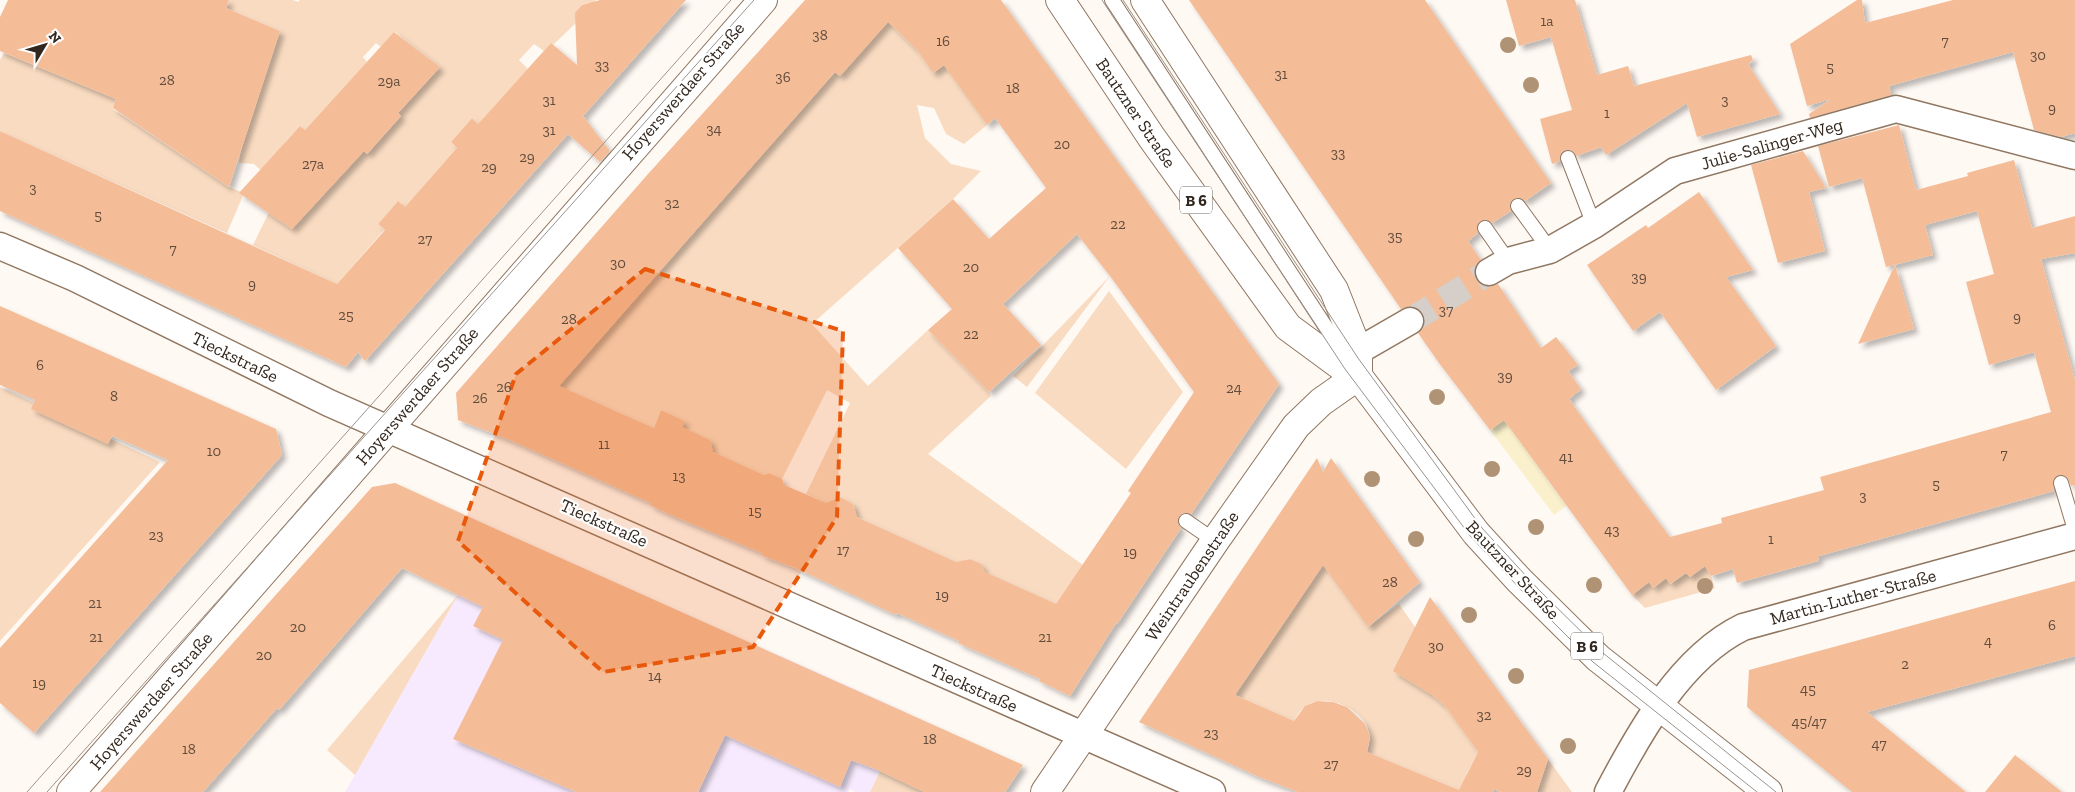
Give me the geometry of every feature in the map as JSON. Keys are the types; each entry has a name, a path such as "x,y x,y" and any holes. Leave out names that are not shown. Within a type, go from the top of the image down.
{"street":[{"name":"Hoyerswerdaer Straße","path":"71,792 763,0"},
{"name":"Bautzner Straße","path":"1060,0 1152,138 1288,327 1345,369 1358,363"},
{"name":"Bautzner Straße","path":"1145,0 1334,290 1358,363 1476,533 1519,580 1598,658 1768,792"},
{"name":"Julie-Salinger-Weg","path":"1499,267 1550,250 1594,225 1675,171 1896,109 2075,156"},
{"name":"Tieckstraße","path":"0,246 75,278 329,403 1083,737 1212,792"},
{"path":"1358,363 1410,321"},
{"name":"Weintraubenstraße","path":"1045,792 1215,541 1296,426 1358,363"},
{"name":"Martin-Luther-Straße","path":"1609,792 1659,706 1704,653 1726,636 1743,627 2075,536"}],"lane":[{"path":"1112,0 1358,363"},
{"path":"1568,158 1594,225"},
{"path":"1518,206 1550,250"},
{"path":"1485,228 1499,267"},
{"path":"2061,483 2075,530"},
{"path":"1186,521 1215,541"}],"highlighted area":[{"path":"645,269 843,331 837,517 753,647 603,672 458,541 516,374"}],"shaded area":[{"path":"229,0 293,0 298,2 300,0 596,0 591,6 588,3 582,5 576,13 578,21 553,45 551,43 544,51 534,44 519,60 528,69 478,124 472,118 451,142 457,149 405,207 397,202 378,224 384,230 337,284 253,245 272,206 364,151 367,154 401,116 398,113 440,67 395,32 381,47 376,43 363,57 367,62 305,130 300,126 286,141 265,174 254,164 239,163 241,150 280,31 226,8"},
{"path":"877,0 897,31 917,50 933,73 947,63 952,75 987,125 964,144 946,134 934,108 917,105 925,138 951,164 981,171 953,199 812,324 868,386 928,330 989,392 991,396 928,454 1083,565 1057,605 982,574 984,570 981,565 970,559 965,560 962,565 853,515 855,510 853,504 841,497 832,506 806,494 850,403 827,390 782,479 769,473 764,475 710,451 681,430 685,421 661,410 654,428 607,407 560,393 551,373 670,259 835,72 840,76 855,59"},
{"path":"4,53 116,99 113,109 229,187 244,193 227,233 0,131 0,60"},
{"path":"1110,276 1027,387 1013,376"},
{"path":"1109,291 1183,392 1126,469 1035,393"},
{"path":"0,387 160,462 0,641"},
{"path":"489,526 906,712 870,792 855,792 850,788 848,792 345,792 458,595"},
{"path":"1325,562 1361,610 1358,613 1368,627 1399,604 1415,627 1432,695 1444,705 1478,752 1466,775 1494,789 1493,792 1464,792 1367,752 1370,737 1363,719 1355,712 1335,702 1315,702 1304,707 1294,721 1235,695"},
{"path":"1705,566 1715,588 1645,608 1632,595 1649,582 1654,588 1666,578 1671,584 1686,573 1690,577"},
{"path":"458,595 355,775 327,750"},
{"path":"1548,759 1572,792 1537,792"},
{"path":"880,771 925,792 870,792"}],"sand":[{"path":"1504,420 1566,506 1554,515 1490,430"}],"building":[{"path":"8,0 229,0 226,8 280,31 229,187 113,108 116,99 0,51 0,17"},
{"path":"600,0 686,0 583,116 610,151 600,162 568,134 365,361 358,352 346,367 0,211 0,131 337,284 385,230 378,224 398,201 405,207 457,148 451,142 472,118 478,124 551,43 577,65 575,13 582,5"},
{"path":"805,0 1001,0 1279,384 1191,514 1183,513 1179,516 1178,524 1181,528 1116,623 1070,696 1039,681 1040,679 958,643 959,641 897,613 896,615 795,568 761,555 762,553 671,515 650,505 651,503 510,440 458,420 456,393 648,174","holes":["888,22 917,50 933,73 944,65 987,125 995,118 1046,188 989,239 953,199 898,248 952,309 928,330 989,392 1041,345 1003,304 1077,234 1110,276 1194,392 1128,491 1131,493 1056,604 985,572 981,564 970,559 956,562 857,517 853,504 841,497 826,503 784,485 782,479 769,473 764,475 713,452 710,440 682,427 685,421 661,410 654,428 559,386 835,72 840,76"]},
{"path":"1189,0 1425,0 1551,183 1525,201 1521,198 1513,199 1510,203 1511,211 1492,223 1485,219 1477,224 1478,233 1468,241 1481,260 1476,265 1474,272 1476,279 1481,285 1489,287 1498,284 1541,348 1556,337 1578,365 1568,371 1581,389 1569,399 1670,537 1722,523 1721,518 1824,490 1820,477 2051,412 2034,352 1989,365 1966,282 1994,274 1977,211 1925,225 1933,255 1886,267 1862,178 1829,187 1818,146 1899,125 1916,190 1968,176 1967,173 2014,160 2032,228 2075,216 2075,253 2041,259 2075,380 2075,485 2071,486 2067,477 2059,475 2053,481 2054,491 1819,556 1818,561 1737,583 1733,569 1711,576 1705,566 1690,577 1686,573 1670,584 1666,578 1653,588 1649,582 1632,595 1504,420 1490,430 1439,363 1418,333 1423,328 1425,321 1423,313 1417,308 1410,306 1401,309"},
{"path":"1506,0 1575,0 1597,75 1628,66 1634,86 1751,55 1753,60 1748,64 1780,114 1697,137 1687,103 1606,155 1601,147 1576,156 1573,151 1565,150 1561,153 1560,161 1552,164 1540,119 1572,110 1551,37 1519,46"},
{"path":"1857,0 1862,0 1865,23 1953,0 2075,0 2075,133 2061,137 2034,130 2013,52 1889,86 1891,95 1810,118 1809,114 1831,99 1807,106 1790,44"},
{"path":"394,32 440,67 398,113 401,116 367,154 364,151 292,229 239,193 300,126 305,130"},
{"path":"1803,151 1826,188 1809,192 1825,251 1778,263 1751,165"},
{"path":"1699,192 1753,270 1726,277 1776,346 1716,390 1660,312 1633,331 1587,265 1646,225 1648,228"},
{"path":"1895,265 1914,329 1858,344 1875,307"},
{"path":"0,306 276,429 282,455 34,733 0,703 0,648 168,460 112,436 108,444 31,409 35,400 0,385"},
{"path":"1317,458 1323,472 1331,458 1420,582 1368,627 1323,565 1235,695 1294,721 1305,706 1317,701 1333,702 1347,707 1365,724 1370,736 1367,752 1459,790 1478,752 1444,705 1432,695 1393,671 1430,597 1548,759 1537,792 1500,792 1494,789 1493,792 1298,792 1259,777 1139,722"},
{"path":"395,483 1023,765 1005,792 924,792 880,771 851,760 840,787 725,735 698,792 576,792 453,739 503,640 473,626 483,607 402,568 279,710 277,708 203,792 100,792 372,487"},
{"path":"2075,581 2075,656 1867,712 1966,792 1852,792 1747,707 1749,670"},
{"path":"2015,755 2062,792 1985,792"}],"tunnel":[{"path":"1410,321 1489,272"}],"tram line":[{"path":"27,792 731,0"},
{"path":"47,792 754,0"},
{"path":"1102,0 1345,369 1471,537 1593,662 1757,792"},
{"path":"1123,0 1358,358 1482,528 1539,590 1603,653 1776,792"}]}
